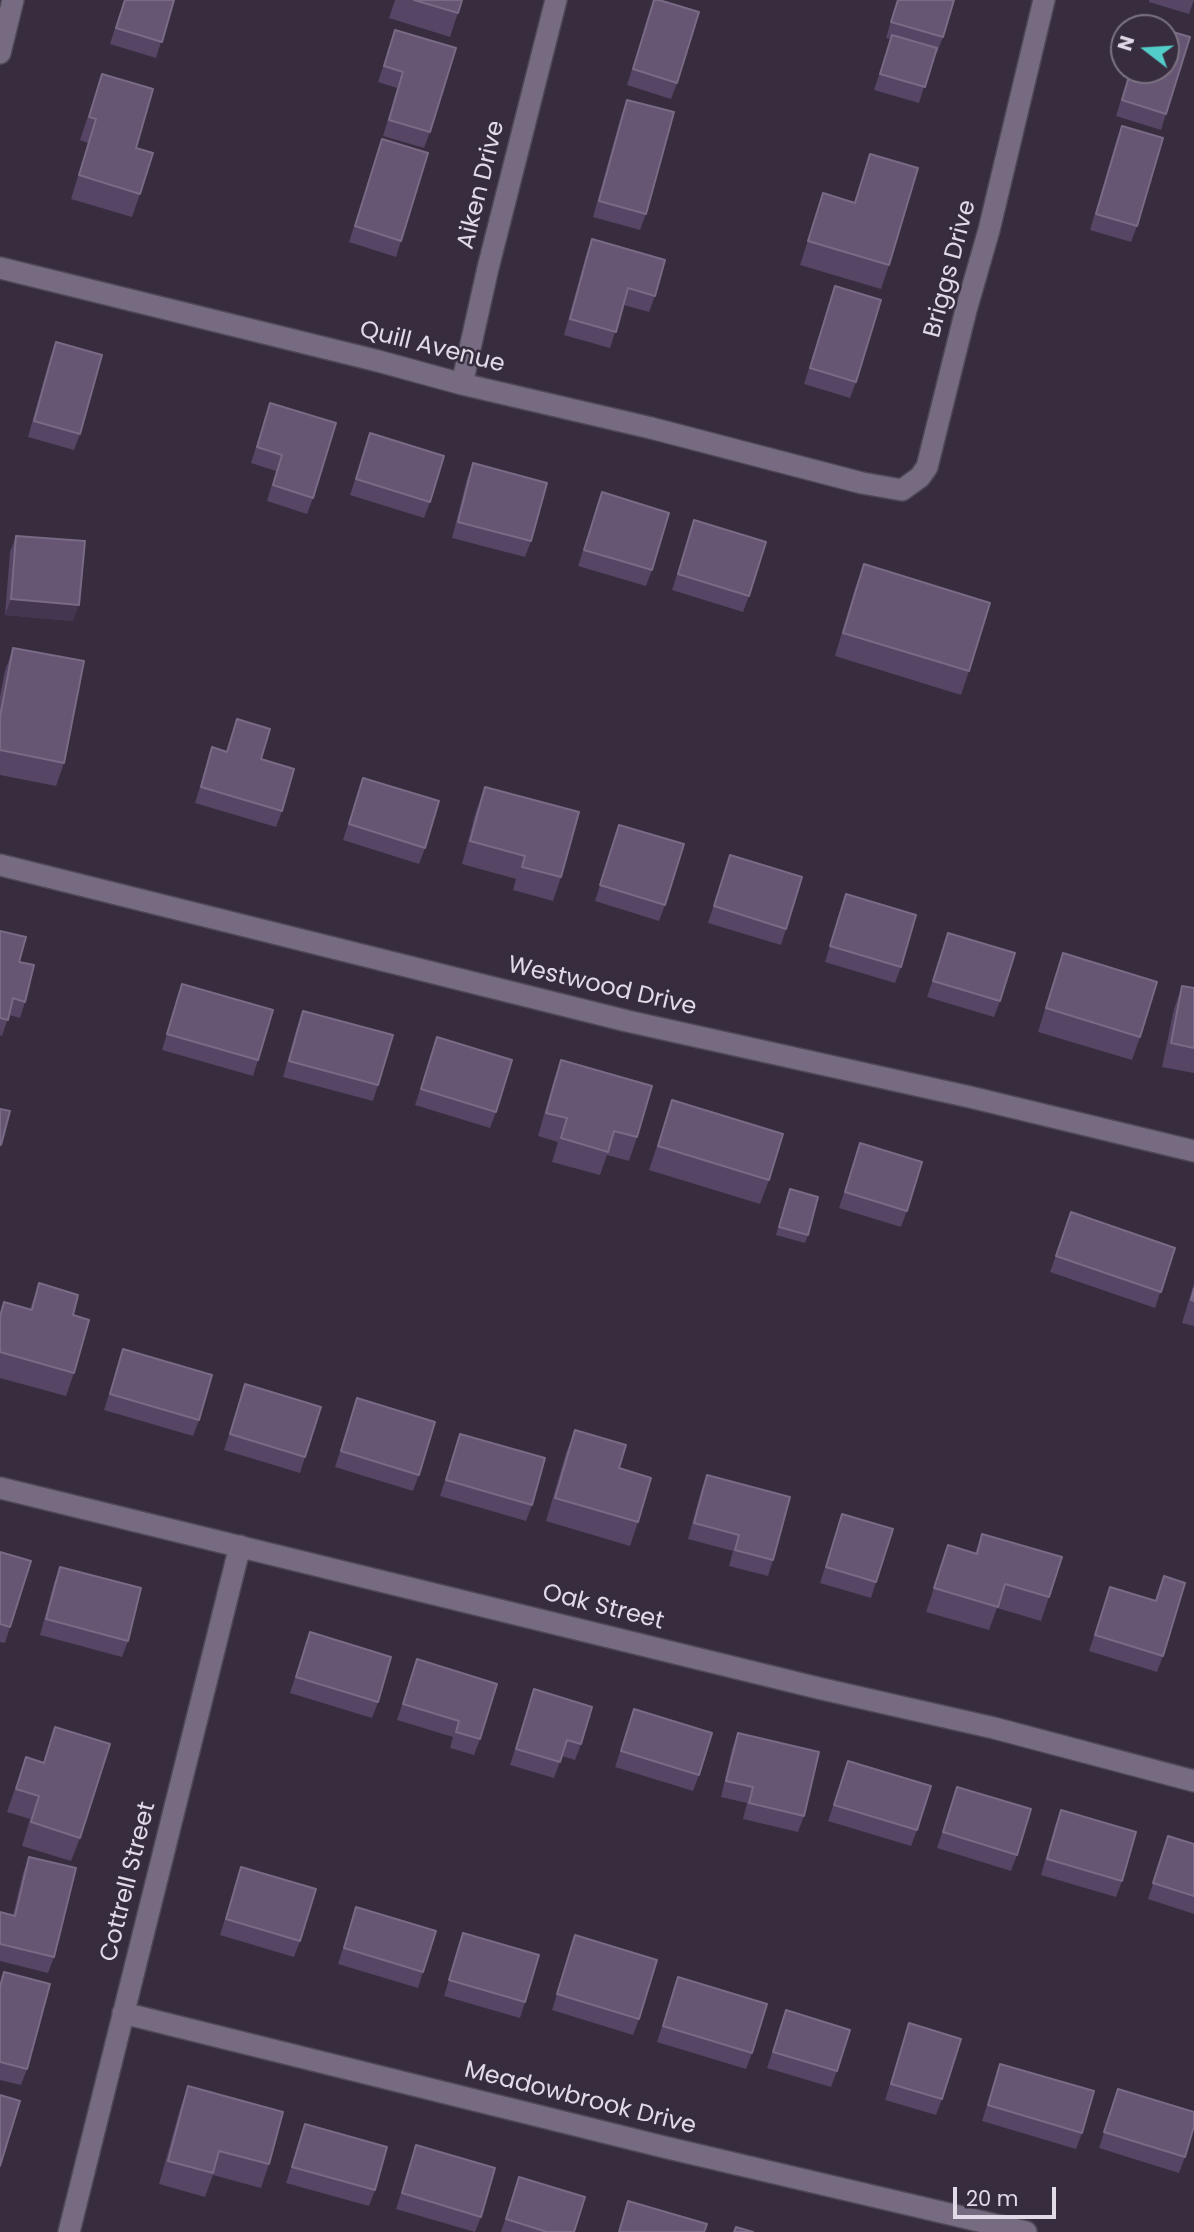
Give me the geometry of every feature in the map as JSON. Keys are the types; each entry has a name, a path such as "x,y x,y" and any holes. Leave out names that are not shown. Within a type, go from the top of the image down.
{"street":[{"path":"0,53 13,0"},
{"name":"Aiken Drive","path":"462,384 488,268 556,0"},
{"name":"Briggs Drive","path":"851,480 902,490 920,477 927,467 989,230 1044,0"},
{"name":"Quill Avenue","path":"0,268 462,384 651,428 851,480"},
{"name":"Westwood Drive","path":"0,865 628,1021 970,1097 1194,1151"},
{"name":"Oak Street","path":"0,1488 818,1688 994,1728 1194,1782"},
{"name":"Cottrell Street","path":"69,2232 240,1546"},
{"name":"Meadowbrook Drive","path":"123,2013 664,2147 1026,2232"}],"building":[{"path":"125,0 174,0 162,42 116,28"},
{"path":"414,0 462,0 458,13"},
{"path":"654,0 699,12 677,83 633,69"},
{"path":"898,0 954,0 943,37 891,22"},
{"path":"395,30 456,48 430,132 389,120 403,72 384,66"},
{"path":"1180,34 1190,37 1180,69"},
{"path":"892,35 937,48 925,87 880,74"},
{"path":"102,74 153,89 136,148 153,153 140,194 79,175 96,119 89,117"},
{"path":"1127,84 1175,84 1166,114 1122,100"},
{"path":"627,100 674,112 646,214 599,201"},
{"path":"1122,126 1163,138 1137,226 1096,214"},
{"path":"382,139 428,153 401,241 355,226"},
{"path":"870,154 918,168 889,265 808,241 823,193 855,203"},
{"path":"592,239 665,260 655,296 628,288 616,332 570,319"},
{"path":"835,286 881,300 856,382 810,368"},
{"path":"56,342 102,355 80,434 34,421"},
{"path":"270,403 336,423 313,498 273,485 282,455 257,447"},
{"path":"370,433 444,456 430,502 356,479"},
{"path":"473,463 547,483 531,541 458,522"},
{"path":"602,492 669,513 652,570 584,550"},
{"path":"694,520 766,542 749,596 678,574"},
{"path":"16,536 85,541 79,605 11,599"},
{"path":"864,564 990,603 969,671 843,633"},
{"path":"13,648 84,661 64,763 0,750 0,717"},
{"path":"237,719 270,729 261,759 294,769 282,811 201,787 212,747 227,752"},
{"path":"363,778 439,801 425,848 349,824"},
{"path":"485,787 579,812 561,877 522,867 525,856 470,841"},
{"path":"619,825 684,844 665,905 600,885"},
{"path":"730,855 802,877 786,929 714,906"},
{"path":"846,894 916,915 901,967 830,946"},
{"path":"0,931 26,937 19,962 34,965 25,1002 13,998 8,1020 0,1018"},
{"path":"948,933 1015,953 1000,1001 933,981"},
{"path":"1063,953 1157,982 1140,1037 1046,1008"},
{"path":"182,984 273,1010 258,1060 167,1034"},
{"path":"1182,986 1194,988 1194,1048 1171,1043"},
{"path":"303,1011 393,1035 378,1085 289,1061"},
{"path":"437,1037 512,1060 496,1112 421,1089"},
{"path":"561,1060 652,1086 637,1137 614,1131 608,1152 561,1138 567,1118 546,1113"},
{"path":"672,1100 783,1134 769,1180 658,1146"},
{"path":"0,1109 10,1111 1,1145 0,1144"},
{"path":"860,1143 922,1162 907,1211 845,1192"},
{"path":"790,1189 818,1197 808,1235 779,1227"},
{"path":"1071,1212 1175,1248 1161,1292 1056,1256"},
{"path":"39,1283 78,1295 73,1315 89,1320 74,1373 0,1352 0,1317 4,1302 32,1310"},
{"path":"123,1349 212,1375 199,1420 110,1394"},
{"path":"245,1384 321,1407 305,1457 230,1434"},
{"path":"357,1398 435,1422 419,1475 341,1451"},
{"path":"575,1430 626,1445 619,1468 651,1478 638,1522 555,1498"},
{"path":"460,1434 545,1458 532,1505 446,1480"},
{"path":"707,1475 790,1497 773,1560 735,1550 739,1535 694,1523"},
{"path":"842,1514 893,1529 876,1582 826,1567"},
{"path":"982,1534 1062,1557 1049,1597 1005,1584 998,1607 934,1588 948,1545 977,1554"},
{"path":"0,1552 31,1561 10,1627 0,1624"},
{"path":"60,1567 141,1588 128,1641 46,1619"},
{"path":"1164,1576 1185,1583 1163,1656 1095,1635 1110,1587 1156,1601"},
{"path":"310,1632 391,1657 378,1702 296,1677"},
{"path":"417,1659 497,1684 480,1739 456,1732 459,1721 403,1704"},
{"path":"534,1689 592,1707 581,1744 567,1740 560,1762 516,1749"},
{"path":"634,1709 712,1733 699,1775 621,1751"},
{"path":"55,1727 110,1744 80,1838 31,1822 39,1796 16,1789 26,1757 44,1763"},
{"path":"738,1733 819,1752 804,1816 749,1803 753,1787 726,1781"},
{"path":"848,1761 931,1786 917,1830 834,1805"},
{"path":"957,1787 1031,1809 1017,1855 943,1832"},
{"path":"1061,1810 1136,1832 1122,1881 1047,1859"},
{"path":"1168,1836 1194,1844 1194,1896 1153,1883"},
{"path":"29,1857 76,1868 54,1957 0,1944 0,1912 15,1916"},
{"path":"241,1867 316,1889 300,1941 226,1919"},
{"path":"356,1907 436,1931 423,1972 344,1948"},
{"path":"463,1933 539,1955 525,2002 449,1980"},
{"path":"575,1935 657,1960 639,2019 557,1994"},
{"path":"4,1972 50,1984 27,2069 0,2062 0,1987"},
{"path":"678,1977 767,2004 752,2053 663,2026"},
{"path":"786,2010 850,2030 837,2071 773,2052"},
{"path":"909,2023 961,2039 942,2099 891,2084"},
{"path":"1000,2064 1094,2091 1082,2133 988,2105"},
{"path":"188,2086 283,2112 269,2164 219,2151 213,2173 168,2161"},
{"path":"1118,2089 1194,2112 1194,2126 1185,2157 1104,2132"},
{"path":"0,2095 20,2101 0,2166"},
{"path":"305,2124 387,2147 375,2190 292,2167"},
{"path":"416,2145 495,2168 481,2217 402,2193"},
{"path":"519,2177 585,2197 574,2232 547,2232 506,2219"},
{"path":"628,2201 707,2224 704,2232 619,2232"},
{"path":"736,2227 753,2232 734,2232"}]}
